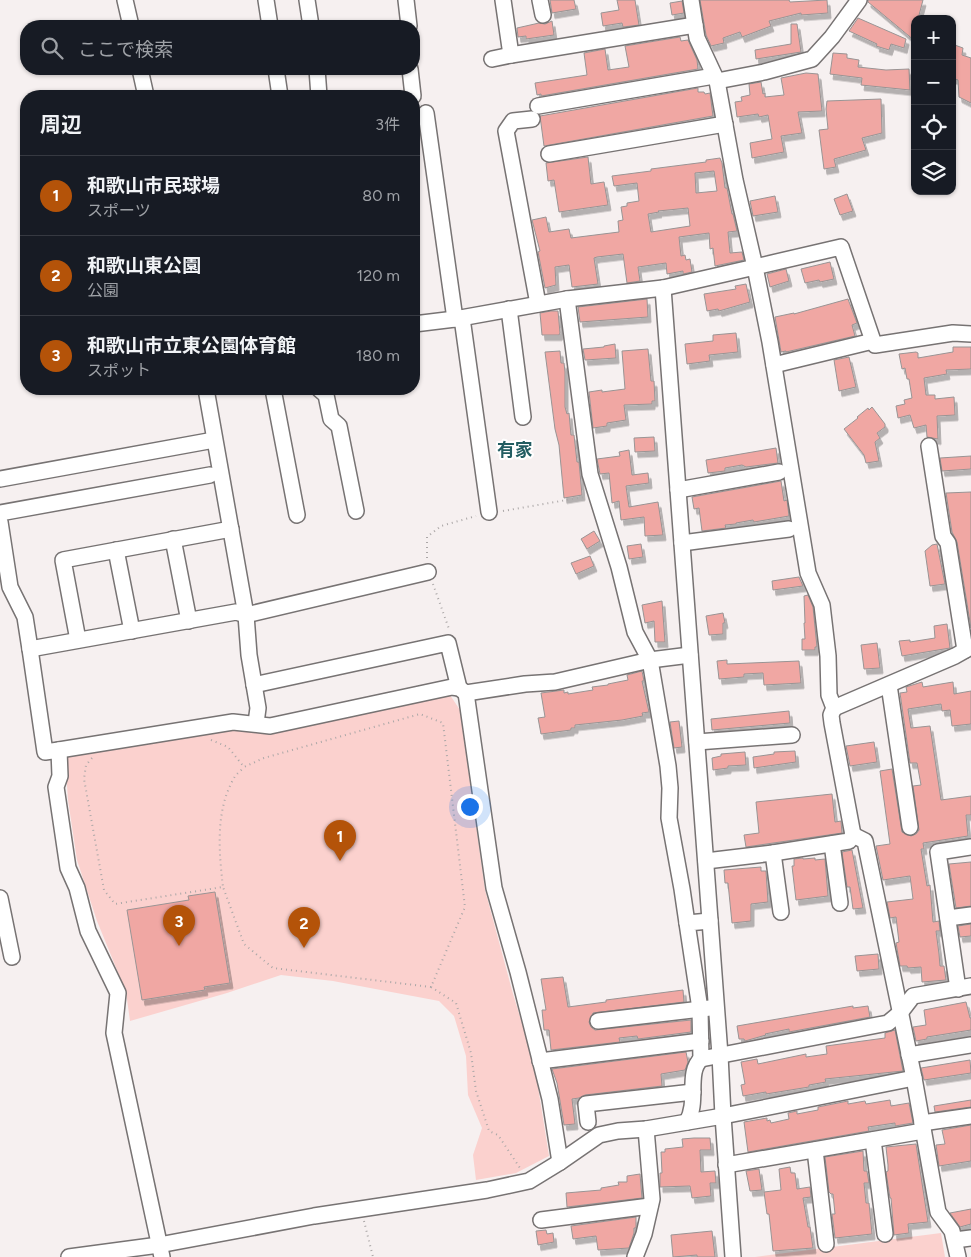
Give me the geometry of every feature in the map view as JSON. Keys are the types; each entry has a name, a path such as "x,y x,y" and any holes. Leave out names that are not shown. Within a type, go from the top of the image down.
{"street":[{"path":"125,0 130,20"},
{"path":"266,0 269,20"},
{"path":"307,0 310,20"},
{"path":"406,0 408,20"},
{"path":"503,0 511,55"},
{"path":"691,0 697,38 716,79 735,180 755,267 774,365 808,573 822,605 828,656 828,695 834,708"},
{"path":"538,304 506,131 513,121 535,113 716,79 764,72 812,59 832,37 859,0"},
{"path":"492,59 695,25"},
{"path":"141,75 145,90"},
{"path":"277,75 279,90"},
{"path":"317,75 319,90"},
{"path":"411,75 412,90"},
{"path":"426,113 489,512"},
{"path":"549,154 725,124"},
{"path":"420,323 567,299 663,288 841,247 875,345 953,333 971,334"},
{"path":"663,288 717,1008 722,1116 733,1257"},
{"path":"567,299 590,474 619,567 635,632 650,660 668,766 670,788 669,818 700,1009 701,1058"},
{"path":"509,309 523,417"},
{"path":"774,365 873,341"},
{"path":"206,395 210,475 217,504"},
{"path":"274,395 297,515"},
{"path":"326,395 331,419 339,426 356,511"},
{"path":"0,478 210,446"},
{"path":"210,446 231,529 241,614"},
{"path":"706,861 849,842 853,835 832,723 831,715 834,708 968,648 948,543 943,536 929,446"},
{"path":"678,490 779,472"},
{"path":"0,513 210,475"},
{"path":"0,522 5,588 25,617 45,752 233,722 270,726 452,687 463,691 555,682 650,660 690,655"},
{"path":"78,640 63,560 231,529"},
{"path":"682,543 789,529"},
{"path":"173,539 189,621"},
{"path":"225,546 249,655 258,708 256,723"},
{"path":"116,550 132,631"},
{"path":"30,649 189,621 241,614 428,572"},
{"path":"254,685 448,643 463,691 494,888 518,972 550,1099 560,1162"},
{"path":"888,685 910,827"},
{"path":"697,742 792,735"},
{"path":"59,750 60,776 56,787 68,868 77,888 88,931 118,994 114,1033 161,1251"},
{"path":"853,835 865,841 914,1078 938,1212 952,1231 958,1257"},
{"path":"832,844 840,903"},
{"path":"687,1122 692,1113 694,1072 696,1063 701,1058 888,1023 900,1013 913,996 965,988 948,918 938,852 971,847"},
{"path":"772,853 781,912"},
{"path":"0,898 12,957"},
{"path":"948,918 971,915"},
{"path":"687,923 710,921"},
{"path":"598,1021 717,1008"},
{"path":"540,1061 701,1041"},
{"path":"909,1055 971,1046"},
{"path":"69,1257 161,1251 361,1209 487,1190 528,1181 599,1135 722,1116 914,1078"},
{"path":"588,1122 586,1104 693,1092"},
{"path":"726,1164 873,1140 971,1116"},
{"path":"631,1257 644,1234 652,1199 646,1129"},
{"path":"873,1140 885,1234"},
{"path":"814,1150 826,1244"},
{"path":"541,1220 650,1206"},
{"path":"955,1240 971,1238"}],"path":[{"path":"450,634 428,572 427,537 442,526 489,512 510,511 596,495"},
{"path":"430,987 465,907 443,723 420,714 264,758 244,767 234,778 223,807 219,850 223,887 244,944 272,968 430,987 456,1003 471,1053 476,1091 489,1132 498,1135 528,1181"},
{"path":"205,737 228,747 244,767"},
{"path":"95,755 86,765 84,779 104,890 115,904 223,887"},
{"path":"361,1209 373,1257"}],"shaded area":[{"path":"450,695 460,710 485,890 513,994 534,1062 549,1156 516,1173 476,1180 473,1155 482,1128 468,1095 466,1056 454,1016 439,1001 333,981 281,975 130,1021 126,992 97,921 77,860 68,800 65,756 229,729 286,729"},
{"path":"941,1233 945,1257 755,1257"}],"building":[{"path":"550,0 574,0 576,9 552,13"},
{"path":"617,0 635,0 639,25 623,27 622,23 603,26 601,13 619,10"},
{"path":"700,0 789,0 790,2 827,0 828,13 801,15 801,13 769,21 771,26 742,37 740,32 723,38 724,43 711,46 706,35"},
{"path":"868,0 923,0 919,15 911,15 911,38 868,2"},
{"path":"682,1 684,13 672,15 670,3"},
{"path":"858,18 906,39 904,48 891,44 889,50 876,46 877,44 849,31"},
{"path":"552,21 554,35 526,39 526,36 518,37 517,28 539,23 545,24"},
{"path":"791,24 797,24 801,52 756,59 755,50 791,44"},
{"path":"680,37 681,41 688,40 697,60 698,69 541,96 541,94 537,95 535,83 587,75 584,53 605,49 608,70 629,67 625,46"},
{"path":"956,45 963,48 962,55 971,58 971,103 959,97 958,80 956,79"},
{"path":"833,53 847,54 847,58 859,60 858,67 886,70 909,69 910,90 861,85 862,78 830,74"},
{"path":"806,73 818,74 822,111 798,112 802,133 781,136 784,152 752,158 750,143 772,139 768,115 759,117 758,114 737,117 735,102 742,101 741,97 750,95 749,84 761,82 765,97 784,95 781,78"},
{"path":"698,88 698,92 710,93 713,116 544,146 540,116"},
{"path":"881,99 882,133 862,138 866,150 834,159 836,167 824,169 819,130 828,129 827,101"},
{"path":"588,157 591,184 604,182 608,205 559,212 554,180 548,181 546,163"},
{"path":"720,158 722,163 725,188 727,188 737,231 728,232 730,253 742,252 744,260 715,266 713,248 710,249 709,233 679,237 681,256 685,255 686,260 690,259 692,272 683,274 683,271 667,274 666,263 638,267 640,281 627,283 623,254 594,258 598,284 572,287 569,265 555,267 556,285 545,288 538,252 540,251 532,220 546,217 549,232 569,229 571,238 619,232 618,221 623,220 621,207 627,206 627,203 639,201 637,183 614,186 612,176 706,162 706,160","holes":["714,171 717,191 696,193 695,173","688,208 690,226 651,232 648,214"]},
{"path":"847,194 853,211 840,215 834,199"},
{"path":"775,196 778,212 753,216 750,201"},
{"path":"830,262 834,279 805,283 801,269"},
{"path":"786,269 789,281 770,287 767,274"},
{"path":"746,284 750,302 719,311 718,309 707,311 704,294 736,289 735,286"},
{"path":"647,299 648,317 580,322 578,307"},
{"path":"848,299 857,323 852,325 855,336 781,352 775,317 794,314"},
{"path":"558,311 560,333 559,335 542,335 540,313"},
{"path":"736,333 738,352 709,355 710,361 687,364 685,344 713,341 713,335"},
{"path":"615,344 616,358 585,360 583,349"},
{"path":"953,347 971,347 971,369 946,370 947,374 924,378 926,395 935,395 935,399 954,397 955,415 937,416 938,439 927,437 926,425 914,428 910,415 898,418 896,406 905,404 904,400 912,398 909,379 907,379 905,368 902,369 899,354 916,352 918,353 918,358 953,352"},
{"path":"648,349 651,381 654,381 655,401 652,401 652,404 624,405 626,420 607,423 607,426 593,428 589,392 625,389 622,351"},
{"path":"560,351 561,363 564,363 565,372 565,407 567,414 569,413 571,435 574,435 582,495 564,498 559,445 555,429 545,352"},
{"path":"849,357 856,387 839,391 834,360"},
{"path":"872,407 885,424 885,427 877,433 880,438 875,442 879,461 866,463 864,455 844,429 868,408 869,410"},
{"path":"654,437 655,451 635,452 634,438"},
{"path":"776,448 778,463 746,467 742,465 725,468 725,471 708,473 706,460"},
{"path":"629,450 632,475 648,473 649,483 626,486 629,507 658,502 663,535 645,536 644,517 621,520 619,501 612,503 609,473 600,474 597,459 620,456 619,452"},
{"path":"971,456 971,469 942,471 940,458"},
{"path":"781,481 784,501 787,500 789,516 754,522 753,520 725,525 726,528 702,531 699,508 694,509 692,497"},
{"path":"971,492 971,628 957,542 952,532 946,493"},
{"path":"594,531 600,541 587,549 581,539"},
{"path":"641,544 643,557 629,559 627,546"},
{"path":"937,544 945,584 930,586 925,551 932,545"},
{"path":"590,556 594,566 576,574 571,563"},
{"path":"799,577 803,586 773,590 772,581"},
{"path":"808,595 813,607 817,647 815,647 815,650 802,650 802,639 805,639 804,596"},
{"path":"662,601 665,642 655,642 654,621 645,623 642,605"},
{"path":"723,613 725,623 723,623 723,634 709,635 706,616"},
{"path":"947,624 950,648 902,656 899,641 910,640 910,642 935,638 934,626"},
{"path":"877,643 880,668 864,669 861,645"},
{"path":"727,660 727,664 799,661 801,683 764,685 763,673 744,674 744,677 719,679 717,661"},
{"path":"642,671 644,681 642,681 649,712 642,713 643,716 575,725 575,728 571,728 571,730 541,734 538,718 545,717 541,693 564,690 564,693 568,692 568,694 593,690 592,687 628,680 627,675"},
{"path":"922,682 923,687 953,682 954,694 971,691 971,724 952,726 950,710 942,711 941,704 908,709 911,728 930,726 941,800 971,796 971,815 966,815 968,836 923,843 924,849 921,849 927,886 930,885 933,922 939,921 940,931 936,931 940,966 944,966 946,980 922,982 921,967 908,968 907,966 900,966 896,943 899,942 896,917 890,918 887,902 913,899 910,876 883,880 876,846 890,844 880,771 892,769 902,832 911,836 919,830 913,786 921,785 917,763 910,763 900,693 907,692 906,687"},
{"path":"789,711 790,723 712,730 711,719"},
{"path":"679,721 682,747 674,748 670,722"},
{"path":"874,742 877,762 850,766 846,746"},
{"path":"795,751 796,762 754,768 753,757 774,754 774,752"},
{"path":"745,752 746,765 728,766 728,768 713,770 712,758 721,756 721,754"},
{"path":"832,794 835,822 841,821 842,833 746,847 744,835 759,833 756,802"},
{"path":"852,850 863,908 853,909 850,887 847,887 842,852"},
{"path":"794,859 825,859 828,896 796,900 792,866 794,866"},
{"path":"971,862 971,906 956,908 949,864"},
{"path":"761,867 761,871 766,871 768,902 751,904 751,921 732,923 728,883 725,883 724,870"},
{"path":"215,892 230,983 204,987 205,990 142,1000 127,910 189,900 188,896"},
{"path":"971,924 971,936 960,937 958,926"},
{"path":"878,954 879,969 857,971 855,956"},
{"path":"563,977 568,1007 683,990 684,1002 593,1013 589,1022 595,1030 691,1020 691,1032 638,1039 637,1036 619,1038 620,1042 551,1050 549,1030 544,1030 542,1010 546,1010 541,979"},
{"path":"966,1002 971,1018 971,1030 927,1037 927,1039 916,1041 913,1027 926,1025 924,1010"},
{"path":"853,1006 853,1008 868,1006 870,1017 789,1032 789,1029 745,1041 744,1039 739,1039 737,1026"},
{"path":"895,1030 903,1071 825,1079 826,1082 809,1085 809,1087 743,1096 741,1085 745,1084 741,1062 757,1059 758,1064 806,1054 806,1057 827,1054 826,1046 885,1038 885,1033"},
{"path":"686,1052 688,1062 685,1070 661,1074 662,1086 585,1095 572,1099 575,1124 564,1125 557,1083 552,1069"},
{"path":"970,1060 971,1073 924,1080 921,1068"},
{"path":"890,1100 891,1106 909,1103 913,1123 895,1126 895,1123 868,1127 869,1131 748,1152 744,1122 767,1118 767,1121 770,1120 771,1123 789,1119 788,1113 797,1111 797,1114 818,1110 818,1107 848,1101 848,1104 865,1101 866,1104"},
{"path":"971,1100 971,1107 935,1112 934,1106"},
{"path":"971,1125 971,1161 939,1166 936,1145 945,1144 942,1130"},
{"path":"710,1138 711,1150 700,1150 701,1172 715,1171 716,1183 710,1183 711,1196 692,1198 690,1186 660,1187 660,1173 662,1173 661,1152 665,1152 665,1149 683,1147 682,1139"},
{"path":"916,1144 928,1222 908,1224 909,1233 894,1235 891,1198 886,1172 888,1171 888,1165 886,1147"},
{"path":"863,1151 864,1171 867,1171 869,1183 864,1183 866,1203 869,1203 872,1234 835,1238 832,1214 835,1214 833,1194 829,1192 825,1157"},
{"path":"790,1167 791,1173 795,1173 797,1189 810,1187 811,1197 803,1198 813,1248 773,1251 769,1214 767,1214 764,1192 781,1190 779,1169"},
{"path":"759,1169 762,1190 750,1191 746,1171"},
{"path":"640,1174 642,1198 567,1207 566,1193 601,1190 601,1188 619,1185 618,1182 627,1182 627,1176"},
{"path":"971,1209 971,1224 960,1227 950,1213"},
{"path":"636,1217 636,1228 634,1228 629,1248 598,1250 596,1236 573,1239 571,1226"},
{"path":"546,1230 547,1234 553,1233 554,1242 538,1245 536,1231"},
{"path":"712,1231 715,1257 697,1257 697,1255 673,1257 671,1235"}],"place":[{"name":"和歌山市民球場","path":"340,861"},
{"name":"和歌山市立東公園体育館","path":"179,946"},
{"name":"和歌山東公園","path":"304,948"}],"district":[{"name":"有家","path":"515,450"}]}
